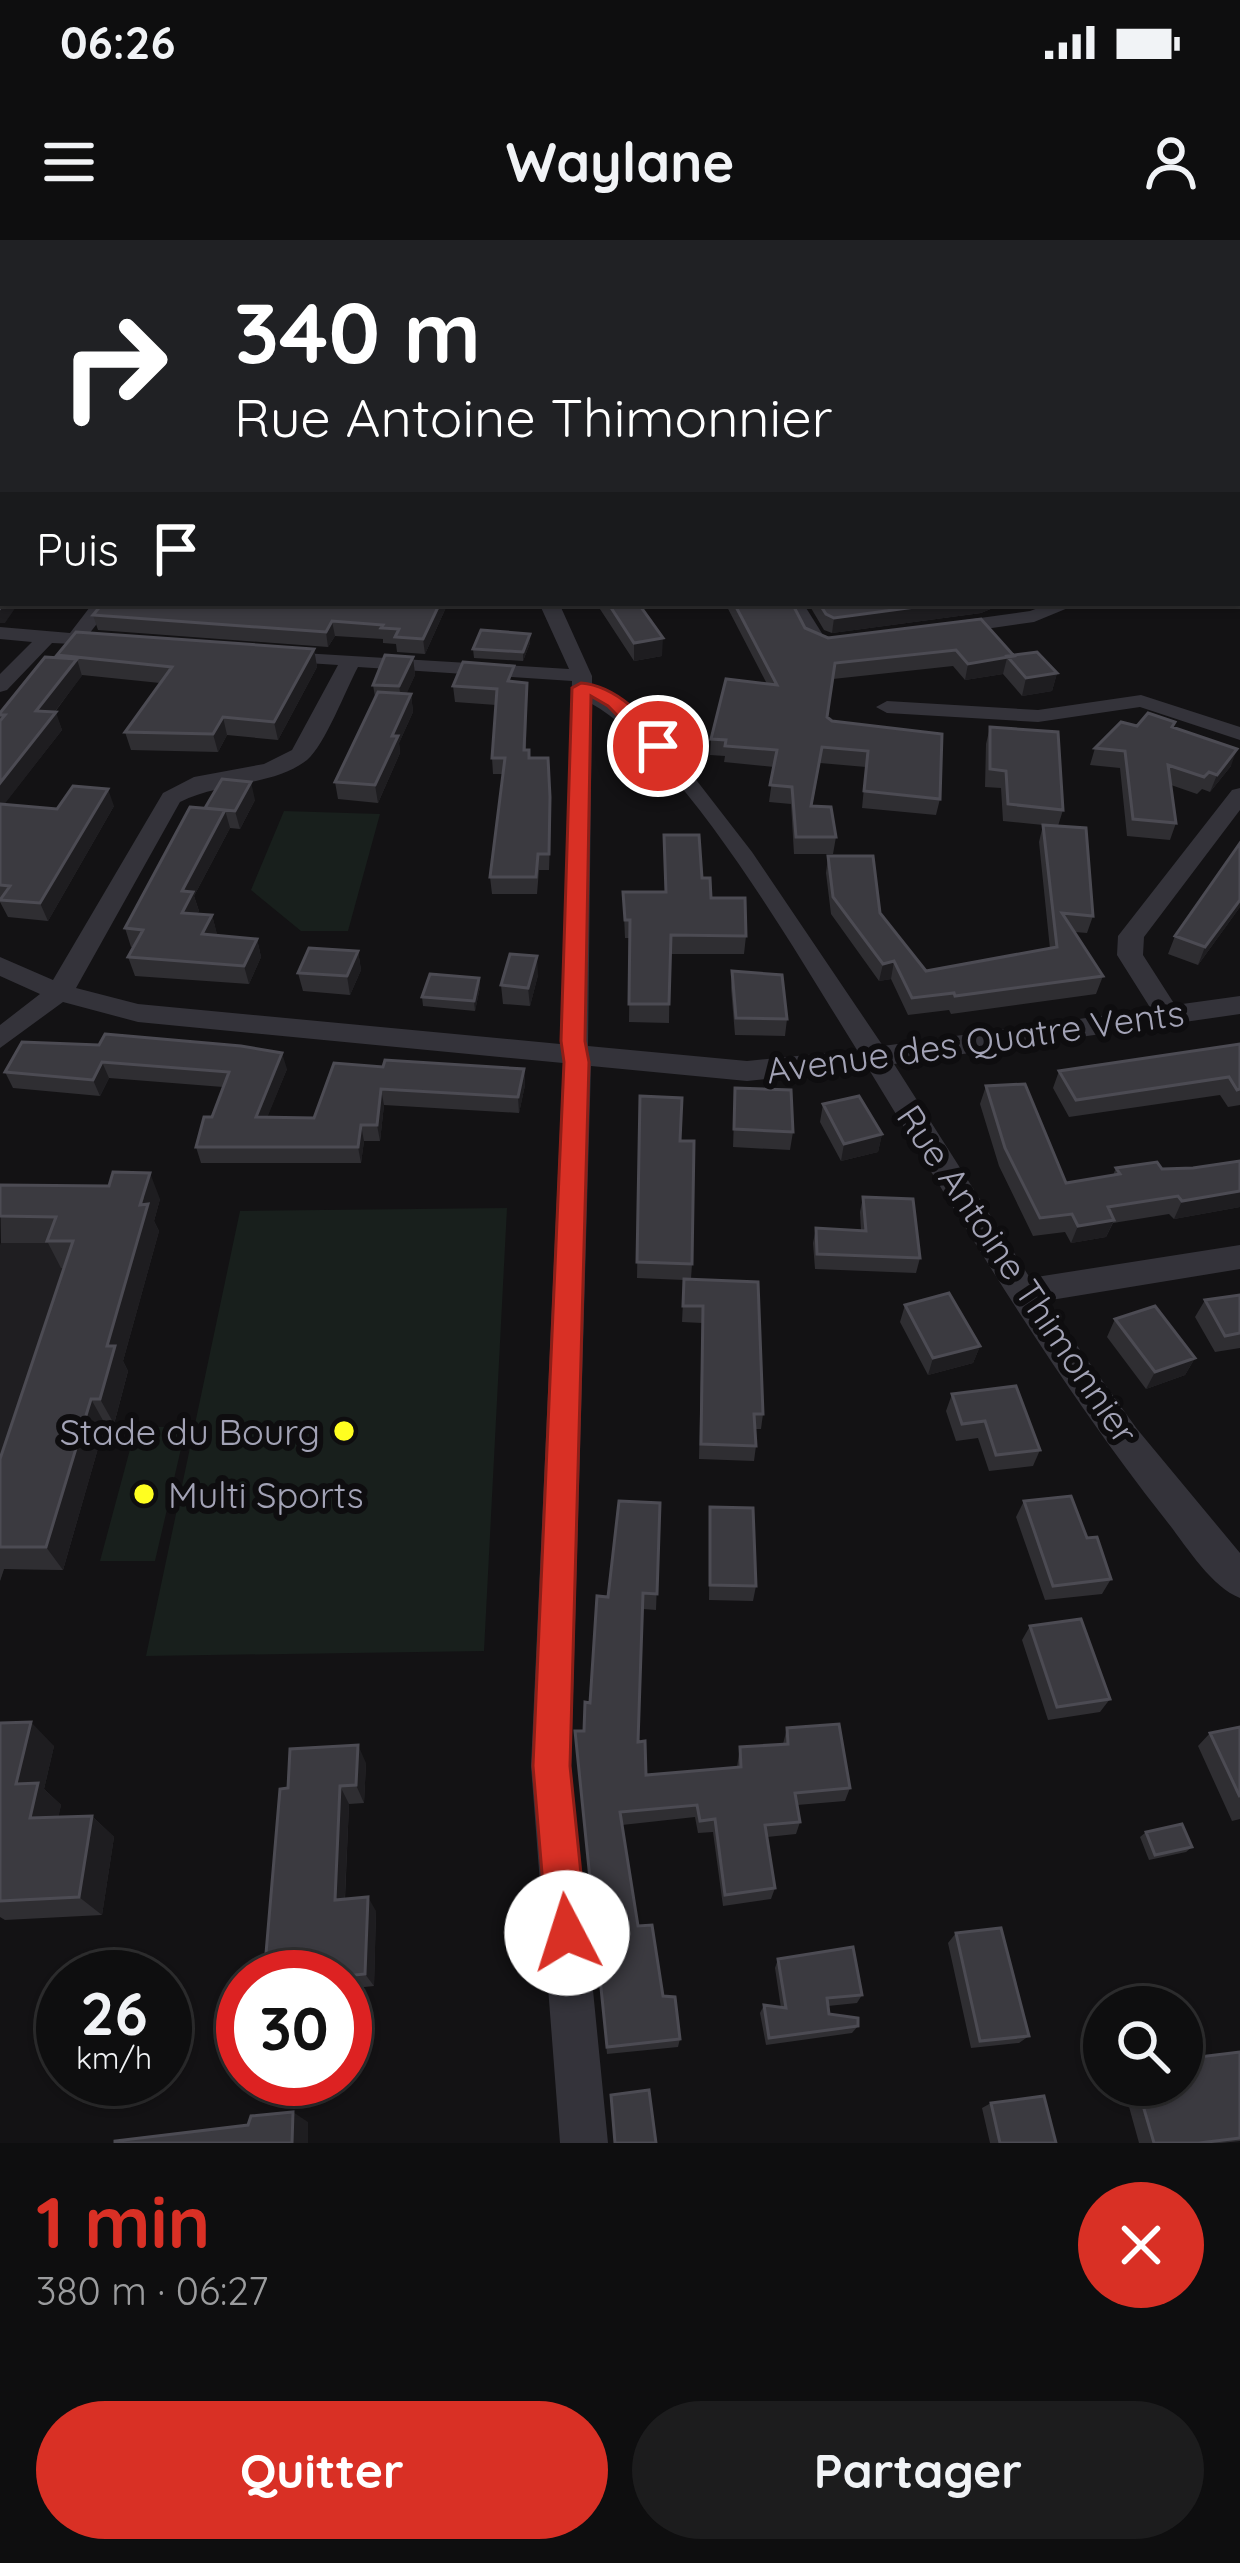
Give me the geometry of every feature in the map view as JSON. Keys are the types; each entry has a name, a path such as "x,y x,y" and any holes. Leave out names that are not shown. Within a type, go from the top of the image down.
{"street":[{"path":"75,639 101,606"},
{"path":"550,606 582,682 576,1052 551,1766 584,2143"},
{"path":"795,606 822,643 860,641"},
{"path":"928,632 1034,616 1062,606"},
{"path":"0,633 121,643"},
{"path":"0,686 46,637"},
{"path":"259,653 582,682"},
{"path":"0,1039 58,992 171,798 202,782 270,770 293,760 307,747 352,660"},
{"name":"Rue Antoine Thimonnier","path":"582,682 615,702 658,746 769,897 1021,1292 1160,1484 1240,1580"},
{"path":"887,706 1038,716 1141,700 1240,734"},
{"path":"1168,1015 1134,964 1131,937 1240,795"},
{"name":"Avenue des Quatre Vents","path":"0,966 58,992 138,1013 747,1071 874,1058 1240,1005"},
{"path":"1021,1292 1240,1257"}],"shaded area":[{"path":"284,811 380,814 348,931 301,931 251,890"},
{"name":"Stade du Bourg","path":"507,1208 484,1651 146,1656 240,1211"},
{"path":"13,1212 152,1230 120,1370 128,1371 114,1424 104,1424 63,1570 4,1569 0,1581 0,1245"},
{"name":"Multi Sports","path":"136,1427 186,1427 155,1561 100,1561"}],"building":[{"path":"100,606 439,606 423,639 395,637 399,629 381,628 383,625 332,621 326,632 93,615"},
{"path":"610,606 640,606 663,638 634,643"},
{"path":"736,606 794,606 805,628 828,638 981,619 1014,656 968,664 956,650 835,663 827,717 832,721 942,734 940,799 864,791 868,751 822,747 811,806 831,807 836,837 796,837 792,787 770,785 777,750 725,746 726,740 711,739 726,679 777,685"},
{"path":"821,606 923,606 834,618"},
{"path":"481,630 530,634 523,652 473,649"},
{"path":"76,632 314,649 274,722 223,717 213,734 125,732 172,667 57,655"},
{"path":"1037,652 1057,673 1026,678 1007,656"},
{"path":"385,655 413,657 399,686 373,685"},
{"path":"45,657 77,659 36,711 56,712 0,783 0,721 5,715 0,713"},
{"path":"463,662 514,666 508,681 527,683 524,750 529,750 529,758 548,758 550,797 549,854 538,854 536,877 490,877 505,758 492,758 497,689 453,686"},
{"path":"378,692 411,694 375,785 335,782"},
{"path":"1148,713 1175,722 1172,727 1237,749 1217,775 1209,772 1204,777 1168,765 1176,823 1133,819 1125,751 1095,748 1121,722 1137,726"},
{"path":"990,727 1058,732 1063,810 1008,804 1006,771 990,769"},
{"path":"222,779 251,782 235,811 205,808"},
{"path":"73,786 108,789 40,903 0,900 10,886 0,885 0,804 57,809"},
{"path":"190,807 225,810 182,891 193,892 182,913 212,915 202,934 257,939 244,966 128,957 143,930 125,928"},
{"path":"1043,825 1086,828 1093,916 1062,913 1103,976 912,998 894,961 883,964 833,897 828,856 873,856 880,913 926,971 1057,947"},
{"path":"664,835 699,835 702,878 710,878 711,898 745,898 746,936 671,935 669,1004 629,1004 630,920 625,920 623,892 666,892"},
{"path":"1240,843 1240,900 1205,947 1175,936"},
{"path":"309,948 358,951 347,976 298,973"},
{"path":"510,954 537,956 528,988 501,985"},
{"path":"732,971 782,975 787,1019 736,1018"},
{"path":"430,974 479,978 474,1001 422,997"},
{"path":"105,1034 282,1053 256,1117 314,1118 334,1063 383,1067 385,1060 524,1069 518,1097 381,1089 377,1125 361,1125 358,1147 196,1147 204,1117 212,1117 229,1072 102,1062 93,1080 5,1072 22,1042 99,1045"},
{"path":"1240,1044 1237,1090 1229,1077 1076,1100 1059,1071"},
{"path":"1025,1084 1066,1183 1157,1162 1162,1169 1240,1161 1240,1191 1108,1207 1114,1220 1078,1226 1072,1214 1040,1218 1005,1148 986,1086"},
{"path":"735,1088 791,1090 793,1132 734,1129"},
{"path":"640,1096 682,1098 680,1141 694,1141 692,1264 637,1262"},
{"path":"859,1096 882,1134 844,1144 823,1104"},
{"path":"113,1172 150,1173 140,1205 148,1204 107,1346 115,1346 100,1399 91,1399 46,1547 0,1547 0,1459 73,1241 47,1241 56,1217 0,1216 0,1185 109,1186"},
{"path":"863,1197 913,1199 920,1258 817,1254 816,1228 866,1231"},
{"path":"684,1279 758,1282 763,1414 754,1414 756,1446 701,1444 703,1306 683,1306"},
{"path":"949,1293 980,1346 933,1358 905,1305"},
{"path":"1240,1295 1240,1333 1225,1336 1205,1300"},
{"path":"1155,1306 1195,1358 1155,1372 1115,1319"},
{"path":"1016,1386 1040,1450 996,1455 985,1421 962,1424 952,1394"},
{"path":"1071,1496 1087,1538 1097,1537 1111,1579 1053,1586 1024,1501"},
{"path":"619,1501 660,1503 657,1594 643,1593 638,1742 645,1741 646,1775 741,1767 740,1747 788,1744 787,1728 839,1724 850,1788 795,1793 800,1822 765,1825 775,1888 725,1895 715,1819 700,1821 697,1805 620,1812 638,1926 652,1925 663,1996 675,1997 680,2039 607,2047 575,1731 584,1731 585,1702 590,1703 597,1596 608,1597"},
{"path":"710,1507 753,1508 756,1586 710,1585"},
{"path":"1081,1619 1110,1699 1057,1707 1030,1626"},
{"path":"31,1722 16,1784 38,1783 30,1818 92,1816 79,1897 0,1901 0,1723"},
{"path":"1240,1727 1240,1797 1210,1733"},
{"path":"358,1745 356,1785 340,1786 335,1900 368,1897 366,1950 266,1950 280,1789 288,1788 290,1749"},
{"path":"1182,1824 1192,1847 1155,1855 1146,1832"},
{"path":"1001,1928 1029,2036 980,2041 956,1933"},
{"path":"853,1947 862,1995 827,1998 829,2014 858,2018 858,2026 769,2038 764,2005 786,2008 778,1959"},
{"path":"1240,2052 1240,2138 1154,2143 1143,2106 1203,2106 1203,2056"},
{"path":"649,2090 656,2143 615,2143 611,2095"},
{"path":"1044,2096 1056,2143 1000,2143 991,2103"},
{"path":"293,2112 292,2143 115,2143 248,2125 251,2116"}],"place":[{"name":"Stade du Bourg","path":"344,1431"},
{"name":"Multi Sports","path":"144,1494"}],"route":[{"path":"567,1933 551,1766 577,1062 573,1041 581,688 594,689 615,702 658,746"}]}
